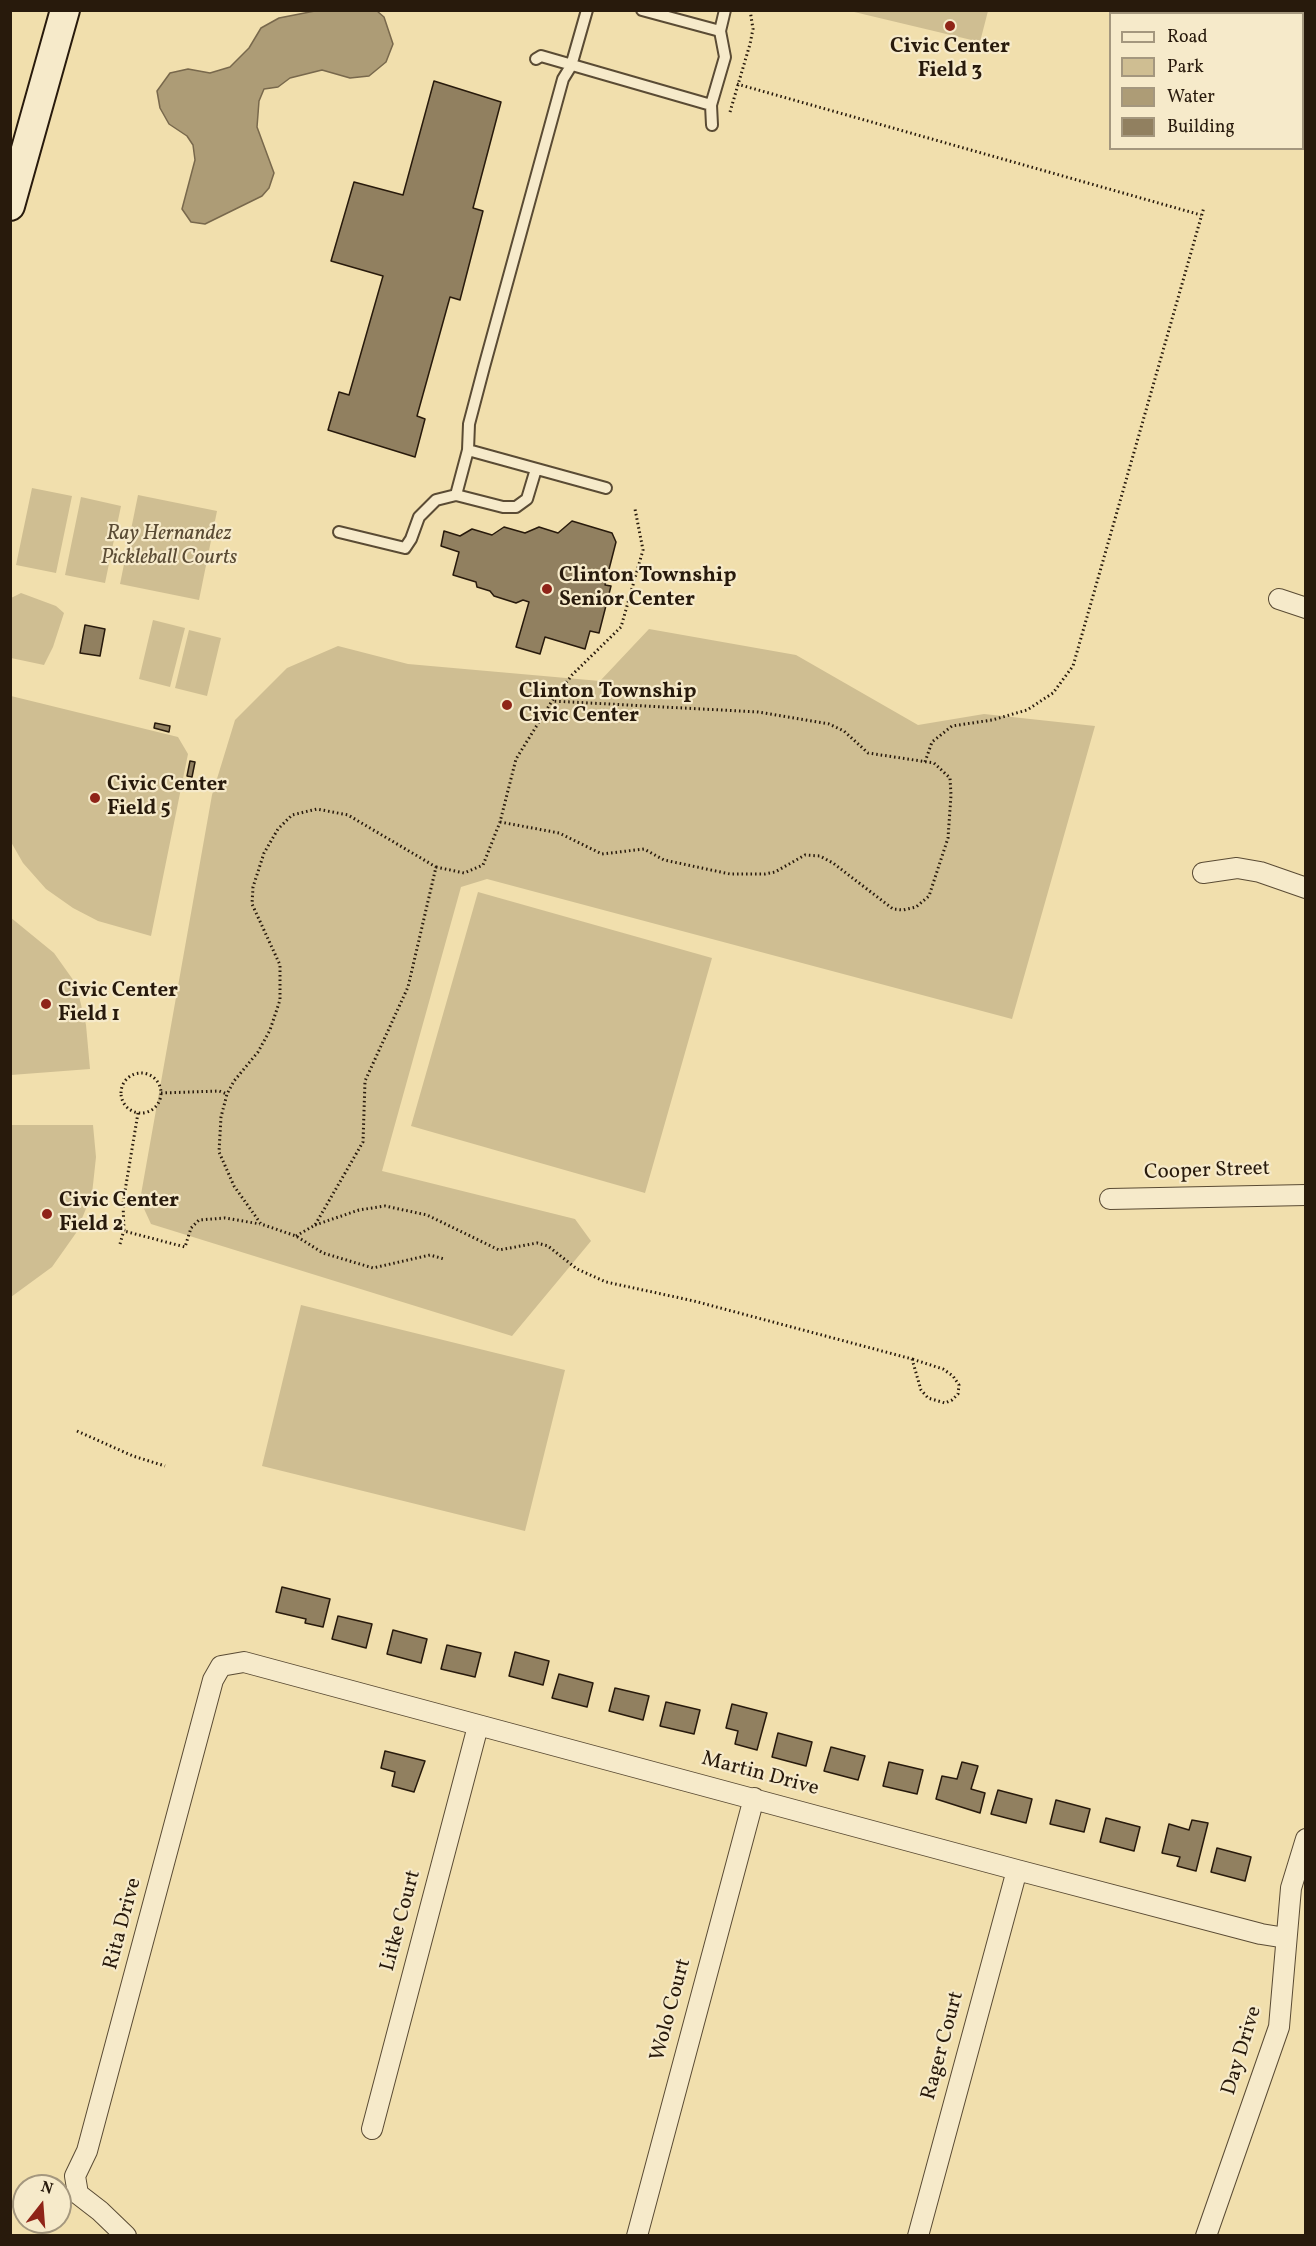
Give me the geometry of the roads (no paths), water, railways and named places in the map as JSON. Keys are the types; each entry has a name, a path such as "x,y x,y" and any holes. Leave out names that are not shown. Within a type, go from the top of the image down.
{"street":[{"path":"10,206 65,10"},
{"path":"1279,599 1305,608"},
{"path":"1203,873 1237,868 1260,872 1305,888"},
{"name":"Cooper Street","path":"1110,1199 1305,1195"},
{"name":"Martin Drive","path":"221,1666 244,1662 1017,1870 1261,1934 1286,1938"},
{"name":"Rita Drive","path":"126,2235 78,2194 75,2176 87,2151 213,1680 221,1666"},
{"name":"Litke Court","path":"372,2129 478,1726"},
{"name":"Wolo Court","path":"637,2235 754,1798"},
{"name":"Day Drive","path":"1206,2235 1279,2027 1291,1888 1305,1839"},
{"name":"Rager Court","path":"918,2235 1017,1870"}],"lane":[{"path":"456,495 468,450 469,424 484,367 562,79 571,66 587,10"},
{"path":"642,10 720,31"},
{"path":"712,125 711,105 725,57 720,31 725,10"},
{"path":"536,58 541,56 711,105"},
{"path":"468,450 606,488"},
{"path":"339,532 405,548 426,508 436,500 456,495 503,507 516,507 527,499 536,469"}],"water":[{"path":"320,10 377,11 384,17 393,44 386,62 369,76 350,78 322,70 290,78 278,87 264,89 259,101 257,127 274,173 269,188 262,196 205,224 191,222 182,209 195,160 193,145 187,136 169,124 160,108 157,91 170,73 188,69 210,73 230,67 249,48 261,28 279,18"}],"place":[{"name":"Civic Center Field 3","path":"950,26"},
{"name":"Clinton Township Senior Center","path":"547,589"},
{"name":"Clinton Township Civic Center","path":"507,705"},
{"name":"Civic Center Field 5","path":"95,798"},
{"name":"Civic Center Field 1","path":"46,1004"},
{"name":"Civic Center Field 2","path":"47,1214"}],"park label":[{"name":"Ray Hernandez Pickleball Courts","path":"169,547"}]}
